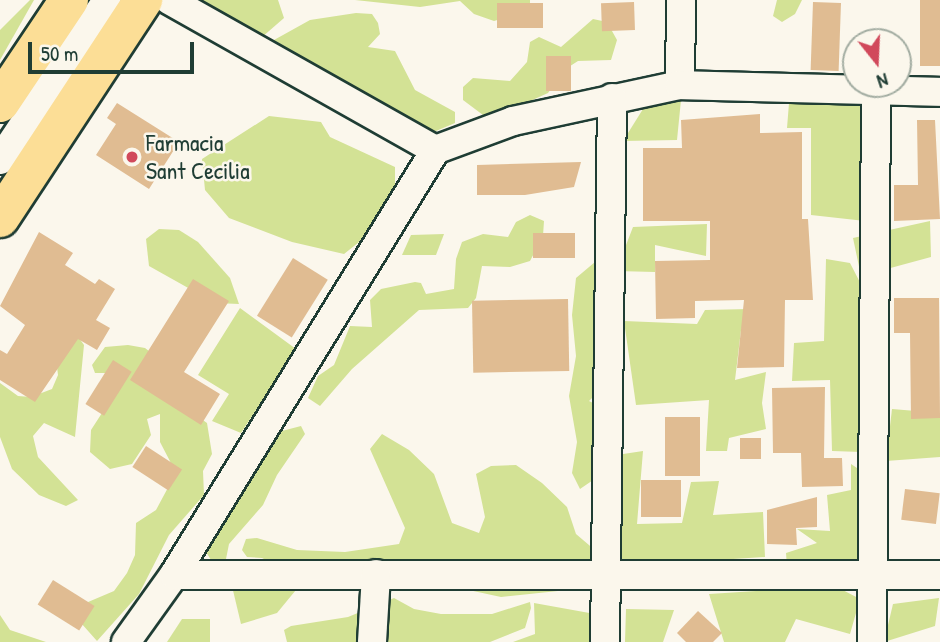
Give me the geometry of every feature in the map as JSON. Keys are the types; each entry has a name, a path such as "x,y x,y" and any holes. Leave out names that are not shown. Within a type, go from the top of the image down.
{"highway":[{"path":"0,103 69,0"},
{"path":"0,218 143,0"}],"street":[{"path":"0,160 107,0"},
{"path":"169,0 435,150"},
{"path":"680,85 681,0"},
{"path":"126,642 174,575 435,150 513,121 680,85 842,89"},
{"path":"912,91 940,92"},
{"path":"605,642 612,98"},
{"path":"872,642 876,98"},
{"path":"372,642 376,574"},
{"path":"174,575 940,575"}],"green space":[{"path":"30,0 34,0 0,60 0,30"},
{"path":"196,0 278,0 284,18 261,38"},
{"path":"355,0 530,0 530,6 518,14 494,21 474,14 460,1 420,7"},
{"path":"777,0 802,0 795,14 782,22 773,16"},
{"path":"356,13 372,14 378,23 380,34 368,47 395,51 415,90 455,112 455,123 436,131 413,127 269,51 274,40 310,20"},
{"path":"593,19 607,22 617,40 611,60 578,61 564,70 548,93 508,111 483,115 463,100 463,87 473,78 510,81 527,62 530,42 539,37 561,47"},
{"path":"791,78 842,82 842,98 868,98 865,221 811,215 811,128 787,128"},
{"path":"681,100 677,140 623,141 643,109"},
{"path":"269,116 321,122 330,137 395,167 395,200 383,223 344,254 292,242 229,218 205,190 202,159"},
{"path":"530,215 544,221 543,236 530,261 510,267 482,266 476,298 468,308 419,310 352,369 320,406 308,398 318,376 334,365 350,326 372,327 370,300 381,289 415,282 421,283 426,294 454,289 456,259 462,242 483,234 508,237 516,222"},
{"path":"930,221 931,257 861,276 853,238"},
{"path":"707,224 706,256 655,245 655,272 616,271 633,227"},
{"path":"159,229 179,230 198,242 230,278 239,304 215,303 149,266 146,239"},
{"path":"444,234 436,255 402,255 411,235"},
{"path":"826,259 850,263 867,296 861,452 832,451 830,380 792,381 794,343 824,341"},
{"path":"595,262 601,263 595,395 589,401 597,405 599,476 580,489 572,473 577,442 569,396 576,356 572,315 576,278"},
{"path":"240,308 296,349 241,433 212,421 229,394 198,375"},
{"path":"749,309 741,330 735,380 766,372 762,403 766,429 729,438 727,451 706,451 709,400 636,405 624,321 697,324 705,310"},
{"path":"74,331 84,345 75,437 44,423 33,436 38,457 78,500 66,506 39,495 12,469 0,437 0,383 18,396 31,397 52,389 58,375 56,359"},
{"path":"128,345 145,348 162,361 190,411 207,423 212,454 203,471 204,495 169,535 139,594 97,641 81,623 81,605 114,591 127,573 135,555 136,523 156,510 171,482 173,467 160,442 160,414 147,419 151,435 132,464 110,469 90,452 91,430 111,399 112,373 95,373 92,365 105,347"},
{"path":"892,409 940,413 940,457 886,461"},
{"path":"301,426 305,434 277,475 263,505 229,544 226,559 211,560 203,547 239,497 265,448 278,432"},
{"path":"382,434 409,450 434,474 452,523 479,533 485,517 476,474 491,466 516,465 542,483 567,507 576,534 596,551 598,580 577,589 501,597 450,586 292,573 262,558 247,557 242,550 246,539 257,538 297,550 345,552 399,544 405,528 370,449"},
{"path":"643,451 637,524 682,523 691,482 719,481 713,515 763,512 765,557 610,567 610,456"},
{"path":"851,464 860,470 868,517 855,582 788,580 786,553 817,543 797,529 830,531 827,495 851,490"},
{"path":"305,579 277,613 241,624 231,582"},
{"path":"835,586 860,599 850,634 796,619 785,642 724,642 709,594"},
{"path":"394,598 414,609 441,614 492,614 530,602 531,608 525,628 490,642 287,642 284,630 291,626 348,617"},
{"path":"939,598 935,626 884,642 893,604"},
{"path":"534,603 595,614 594,642 513,642 535,634"},
{"path":"626,609 674,610 663,642 625,642"},
{"path":"0,615 10,630 46,642 0,642"},
{"path":"182,619 210,619 210,642 167,642"}],"building":[{"path":"920,0 940,0 940,66 920,66"},
{"path":"634,2 635,30 602,31 601,3"},
{"path":"813,2 841,3 839,71 811,70"},
{"path":"497,3 543,3 543,28 497,28"},
{"path":"546,56 571,56 571,91 546,91"},
{"name":"Farmacia Sant Cecilia","path":"117,103 179,142 149,189 96,155 116,124 107,118"},
{"path":"760,114 760,133 802,132 802,219 808,219 813,300 785,300 784,367 737,368 744,300 695,301 695,318 656,319 655,261 710,260 710,221 643,221 643,148 682,148 681,120"},
{"path":"917,120 935,120 940,219 894,221 894,185 918,185"},
{"path":"581,162 574,187 525,195 477,195 477,165"},
{"path":"39,232 73,253 65,265 95,284 99,279 115,289 96,320 110,328 97,350 78,339 35,402 0,380 0,350 7,354 25,325 0,306"},
{"path":"533,233 575,233 575,258 533,258"},
{"path":"293,258 328,280 292,337 257,316"},
{"path":"193,279 229,301 184,372 220,394 201,425 130,380"},
{"path":"894,298 939,298 940,418 911,419 910,333 894,333"},
{"path":"568,299 569,371 473,373 472,301"},
{"path":"113,360 132,372 104,416 85,404"},
{"path":"825,387 824,458 842,458 843,486 802,487 801,453 773,453 772,388"},
{"path":"665,417 700,417 700,476 665,476"},
{"path":"740,438 761,438 761,459 740,459"},
{"path":"146,446 182,469 168,490 132,467"},
{"path":"641,480 681,480 681,517 641,517"},
{"path":"905,489 940,493 936,524 901,520"},
{"path":"817,497 817,527 796,528 797,545 767,544 767,510"},
{"path":"53,580 95,606 79,631 38,605"},
{"path":"698,611 722,633 713,642 686,642 677,633"}],"place":[{"name":"Farmacia Sant Cecilia","path":"132,157"}]}
